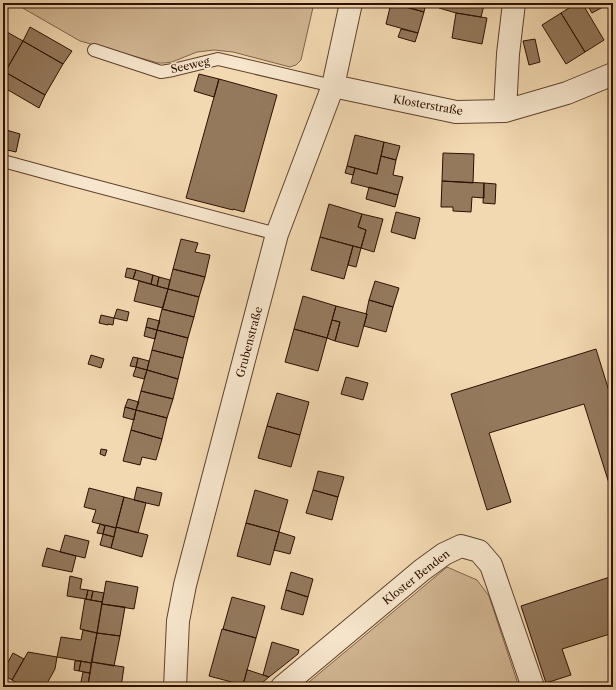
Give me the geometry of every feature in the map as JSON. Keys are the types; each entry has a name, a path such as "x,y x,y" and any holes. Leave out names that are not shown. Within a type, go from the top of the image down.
{"street":[{"name":"Grubenstraße","path":"175,687 178,621 185,585 277,234 333,86 351,3"},
{"path":"504,111 508,54 514,3"},
{"name":"Klosterstraße","path":"333,86 456,112 504,111 567,93 613,74"},
{"name":"Kloster Benden","path":"282,687 427,566 444,554 461,546 479,551 491,565 533,687"}],"lane":[{"name":"Seeweg","path":"94,50 161,72 218,59 333,86"},
{"path":"3,161 277,234"}],"shaded area":[{"path":"14,3 314,3 301,60 296,65 290,67 233,52 214,50 197,52 172,62 158,63 80,41"},
{"path":"447,567 477,580 489,596 519,687 303,687"}],"building":[{"path":"391,3 424,12 418,33 386,24"},
{"path":"391,3 426,3 424,12"},
{"path":"437,3 486,4 484,5 481,17 456,13 439,8"},
{"path":"577,3 582,3 604,40 585,52 561,13"},
{"path":"586,3 601,3 603,7 592,13"},
{"path":"456,13 487,18 482,44 452,38"},
{"path":"561,13 585,52 566,64 542,25"},
{"path":"30,27 72,51 63,64 23,41"},
{"path":"401,29 418,33 415,42 398,37"},
{"path":"7,32 23,41 5,72 45,95 39,108 3,87 3,39"},
{"path":"535,39 540,62 529,65 523,41"},
{"path":"23,41 63,64 45,95 5,72"},
{"path":"199,74 219,79 214,97 194,91"},
{"path":"219,79 277,95 244,212 186,198"},
{"path":"3,129 20,134 16,152 3,149"},
{"path":"355,135 384,142 377,174 347,166"},
{"path":"384,142 400,146 396,160 381,156"},
{"path":"443,153 474,154 473,183 442,181"},
{"path":"381,156 396,160 393,175 403,177 398,195 351,183 355,168 377,174"},
{"path":"347,166 355,168 353,175 345,173"},
{"path":"442,181 484,183 484,198 472,197 471,212 453,211 453,207 441,207"},
{"path":"484,183 496,184 495,204 483,203"},
{"path":"369,187 398,195 395,207 366,199"},
{"path":"329,204 362,214 358,227 366,230 361,248 320,237"},
{"path":"396,212 420,218 415,239 391,232"},
{"path":"362,214 383,219 374,252 361,248 366,230 358,227"},
{"path":"320,237 353,246 344,279 311,270"},
{"path":"181,239 198,243 195,252 210,255 205,277 173,269"},
{"path":"353,246 361,248 356,267 348,265"},
{"path":"127,268 136,270 133,279 125,277"},
{"path":"173,269 205,277 199,297 168,289"},
{"path":"136,270 153,275 151,284 133,279"},
{"path":"153,275 159,277 157,286 151,284"},
{"path":"159,277 170,280 168,289 157,286"},
{"path":"139,281 168,289 163,308 134,301"},
{"path":"375,281 399,288 393,307 369,300"},
{"path":"168,289 199,297 194,317 162,309"},
{"path":"303,296 336,306 327,338 294,329"},
{"path":"369,300 393,307 386,332 364,326"},
{"path":"336,306 367,314 358,347 335,341 340,322 332,320"},
{"path":"117,309 129,312 127,321 114,318"},
{"path":"162,309 194,317 188,338 157,330"},
{"path":"101,315 114,318 113,325 99,323"},
{"path":"148,318 160,321 157,330 146,327"},
{"path":"332,320 340,322 335,341 327,338"},
{"path":"146,327 157,330 155,339 144,336"},
{"path":"294,329 327,338 318,371 285,362"},
{"path":"157,330 188,338 183,358 152,350"},
{"path":"596,349 613,404 613,496 584,404 489,433 511,502 487,510 451,394"},
{"path":"152,350 183,358 178,379 147,370"},
{"path":"91,355 104,359 101,368 88,364"},
{"path":"133,357 138,358 136,367 130,366"},
{"path":"138,358 149,361 147,370 136,367"},
{"path":"136,367 147,370 144,379 133,376"},
{"path":"147,370 178,379 173,399 141,391"},
{"path":"346,377 368,383 363,400 341,394"},
{"path":"141,391 173,399 167,418 136,410"},
{"path":"277,393 309,402 300,435 267,426"},
{"path":"128,399 139,402 136,410 125,407"},
{"path":"125,407 136,410 134,420 123,417"},
{"path":"136,410 167,418 162,439 131,430"},
{"path":"267,426 300,435 291,467 258,458"},
{"path":"131,430 162,439 156,460 142,457 140,465 123,461"},
{"path":"101,449 107,450 105,456 100,454"},
{"path":"318,471 344,477 338,497 313,490"},
{"path":"137,487 162,493 159,506 134,500"},
{"path":"89,488 124,497 116,528 92,522 96,510 84,507"},
{"path":"255,490 288,500 279,532 246,523"},
{"path":"313,490 338,497 332,520 306,513"},
{"path":"124,497 146,503 138,533 116,527"},
{"path":"246,523 279,532 270,565 237,556"},
{"path":"100,524 105,526 103,534 97,533"},
{"path":"105,525 116,528 114,537 103,534"},
{"path":"116,527 148,535 142,557 111,548"},
{"path":"279,532 295,537 290,554 274,550"},
{"path":"103,534 114,537 111,548 100,545"},
{"path":"65,535 89,541 85,558 60,552"},
{"path":"47,548 76,556 72,572 42,566"},
{"path":"291,572 313,579 308,597 286,590"},
{"path":"70,576 82,579 80,589 88,590 86,599 67,596"},
{"path":"613,576 613,633 562,649 571,675 546,683 521,606"},
{"path":"106,581 138,587 134,609 102,604"},
{"path":"88,590 93,591 91,600 86,599"},
{"path":"286,590 308,597 303,615 281,609"},
{"path":"93,591 104,593 102,602 91,600"},
{"path":"232,597 265,606 256,638 223,629"},
{"path":"85,599 102,602 97,633 80,629"},
{"path":"102,604 125,607 120,636 97,633"},
{"path":"222,629 256,638 243,685 209,676"},
{"path":"83,630 97,633 91,663 57,657 61,637 81,640"},
{"path":"97,633 120,636 114,666 92,662"},
{"path":"272,642 299,650 298,654 269,677 263,675"},
{"path":"28,652 57,657 55,669 45,687 24,687 12,680"},
{"path":"13,653 24,659 12,680 3,675 3,671"},
{"path":"75,661 81,661 79,671 74,670"},
{"path":"81,661 91,663 90,673 79,671"},
{"path":"92,662 124,667 121,687 106,687 88,684"},
{"path":"247,669 269,677 257,687 243,685"},
{"path":"83,672 90,673 88,684 106,687 80,687"}]}
